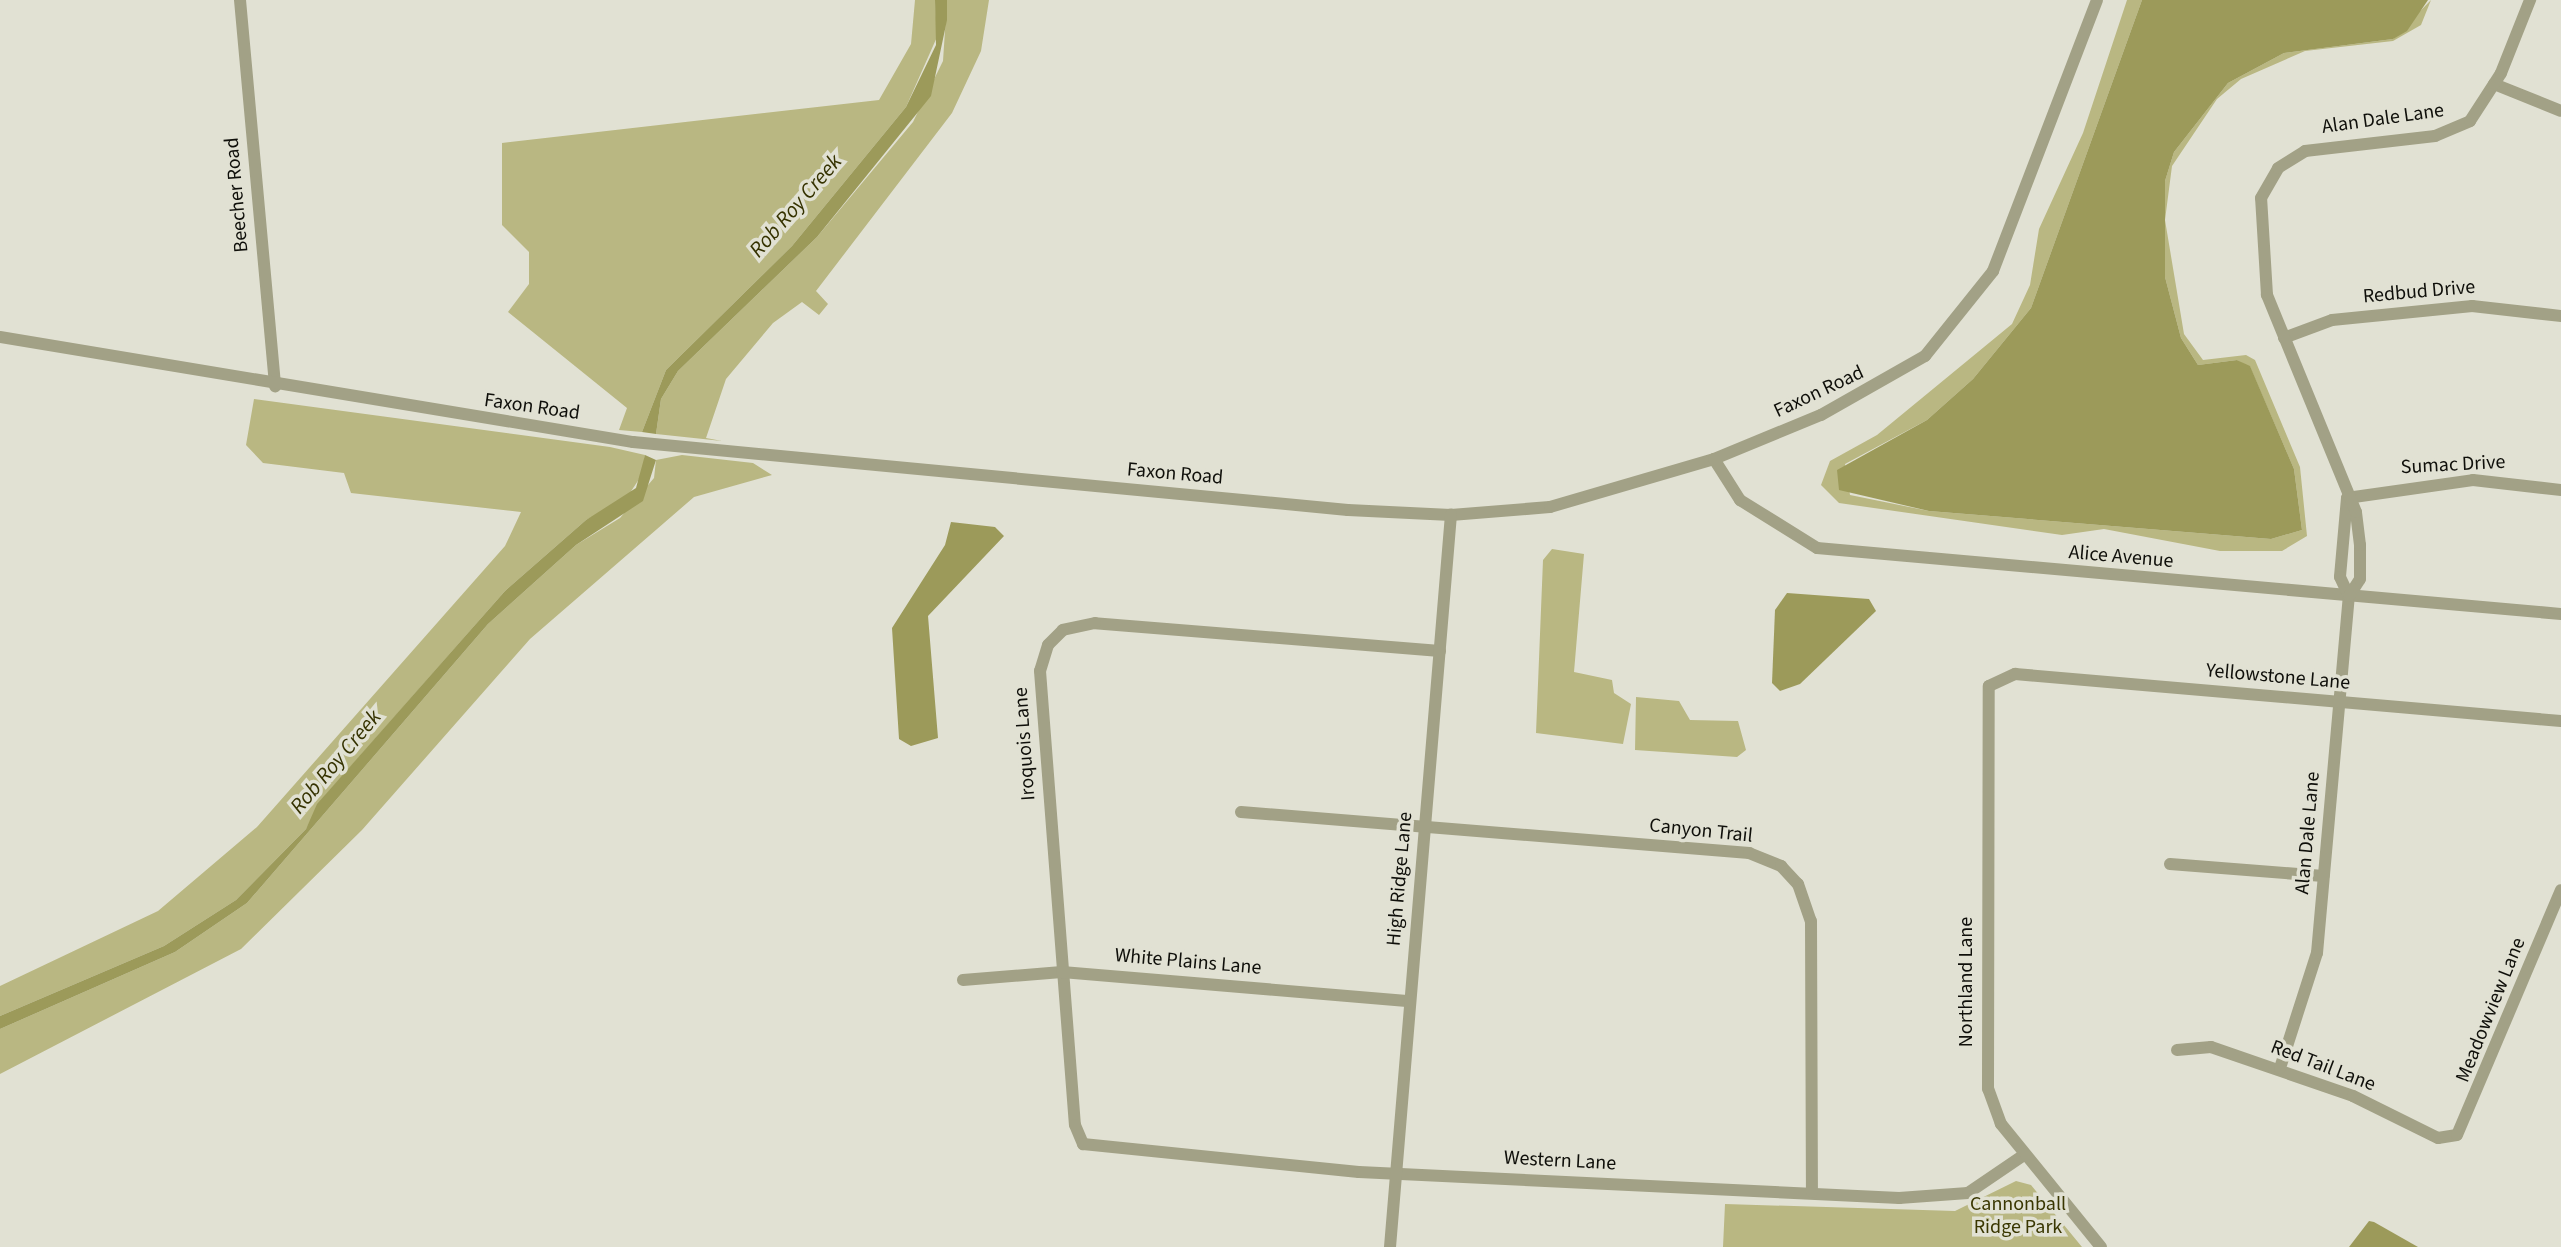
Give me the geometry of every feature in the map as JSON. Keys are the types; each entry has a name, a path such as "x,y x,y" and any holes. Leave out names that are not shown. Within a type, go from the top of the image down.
{"street":[{"name":"Beecher Road","path":"240,0 275,386"},
{"name":"Faxon Road","path":"0,337 275,386 649,444 1451,515 1550,507 1714,459 1879,387 1961,319 2023,208 2097,0"},
{"name":"Alan Dale Lane","path":"2280,1068 2311,981 2324,876 2349,596 2360,579 2360,545 2347,498 2267,295 2258,219 2278,168 2315,149 2444,134 2473,117 2494,84 2530,0"},
{"path":"2494,84 2561,111"},
{"name":"Redbud Drive","path":"2284,338 2332,320 2472,306 2561,316"},
{"name":"Alice Avenue","path":"1714,459 1740,500 1817,548 2561,614"},
{"name":"Sumac Drive","path":"2347,498 2473,480 2561,490"},
{"name":"Alan Dale Lane","path":"2347,498 2340,577 2349,596"},
{"name":"High Ridge Lane","path":"1390,1247 1451,515"},
{"name":"Iroquois Lane","path":"1083,1144 1062,972 1040,671 1054,636 1095,623 1440,651"},
{"name":"Yellowstone Lane","path":"1994,681 2015,674 2561,721"},
{"name":"Northland Lane","path":"1994,681 1985,699 1988,1089 2024,1155 2101,1247"},
{"name":"Canyon Trail","path":"1241,812 1749,853 1781,866 1798,884 1811,921 1812,1192"},
{"path":"2170,864 2324,876"},
{"name":"Meadowview Lane","path":"2449,1137 2463,1130 2561,890"},
{"path":"2547,925 2561,931"},
{"name":"White Plains Lane","path":"963,980 1062,972 1410,1001"},
{"name":"Red Tail Lane","path":"2177,1050 2211,1047 2280,1068 2449,1137"},
{"name":"Western Lane","path":"1083,1144 1395,1173 1950,1197 1984,1186 2024,1155"}],"green space":[{"path":"915,0 935,0 937,37 906,107 792,246 666,370 642,432 619,430 627,408 508,312 529,284 529,252 502,225 502,143 879,100 911,44"},
{"path":"947,0 989,0 981,51 952,113 816,291 828,304 819,315 802,302 773,323 726,379 706,438 722,441 656,434 661,399 678,371 817,237 913,122 943,61"},
{"path":"2127,0 2142,0 2031,308 1973,379 1927,420 1845,464 1850,495 1929,511 2271,539 2302,530 2294,469 2250,367 2237,360 2198,365 2181,338 2165,277 2165,220 2184,334 2203,360 2246,355 2255,360 2300,467 2307,536 2282,551 2220,551 2104,529 2062,535 1839,503 1821,485 1830,461 1877,435 2012,324 2030,285 2039,229 2083,133"},
{"path":"2431,0 2421,25 2393,41 2305,51 2241,79 2217,99 2172,166 2165,220 2165,181 2174,152 2228,83 2284,53 2393,39"},
{"path":"254,399 610,447 645,455 643,473 626,499 586,520 505,591 322,799 306,829 236,900 164,946 0,1016 0,986 158,911 257,827 505,546 521,512 351,493 344,473 263,463 246,445"},
{"path":"682,455 753,463 772,475 694,497 530,639 362,830 241,949 0,1074 0,1029 175,952 247,903 488,624 576,545 620,518 654,478 656,460"},
{"path":"1552,549 1584,554 1574,672 1612,680 1614,693 1631,704 1623,744 1536,733 1543,560"},
{"path":"1636,697 1679,701 1690,720 1738,721 1746,750 1737,757 1635,750"},
{"name":"Cannonball Ridge Park","path":"2016,1181 2031,1185 2082,1247 1723,1247 1725,1204 1955,1211"}],"shaded area":[{"path":"935,0 947,0 947,20 931,96 817,237 678,371 661,399 656,434 642,432 666,370 792,246 906,107 936,45"},
{"path":"2142,0 2428,0 2407,31 2393,39 2284,53 2228,83 2174,152 2165,181 2165,277 2181,338 2198,365 2237,360 2250,366 2294,469 2302,530 2271,539 1929,511 1839,490 1837,470 1927,420 1973,379 2031,308"},
{"path":"645,455 656,460 643,501 576,545 488,624 247,903 175,952 0,1029 0,1016 164,946 236,900 306,829 317,804 505,591 586,520 636,488"},
{"path":"951,522 995,527 1004,536 928,616 938,738 911,746 899,739 892,628 945,545"},
{"path":"1787,593 1869,599 1876,611 1800,684 1780,691 1772,683 1775,610"},
{"path":"2369,1221 2374,1222 2418,1247 2349,1247"}],"water label":[{"name":"Rob Roy Creek","path":"796,206"},
{"name":"Rob Roy Creek","path":"336,762"}]}
